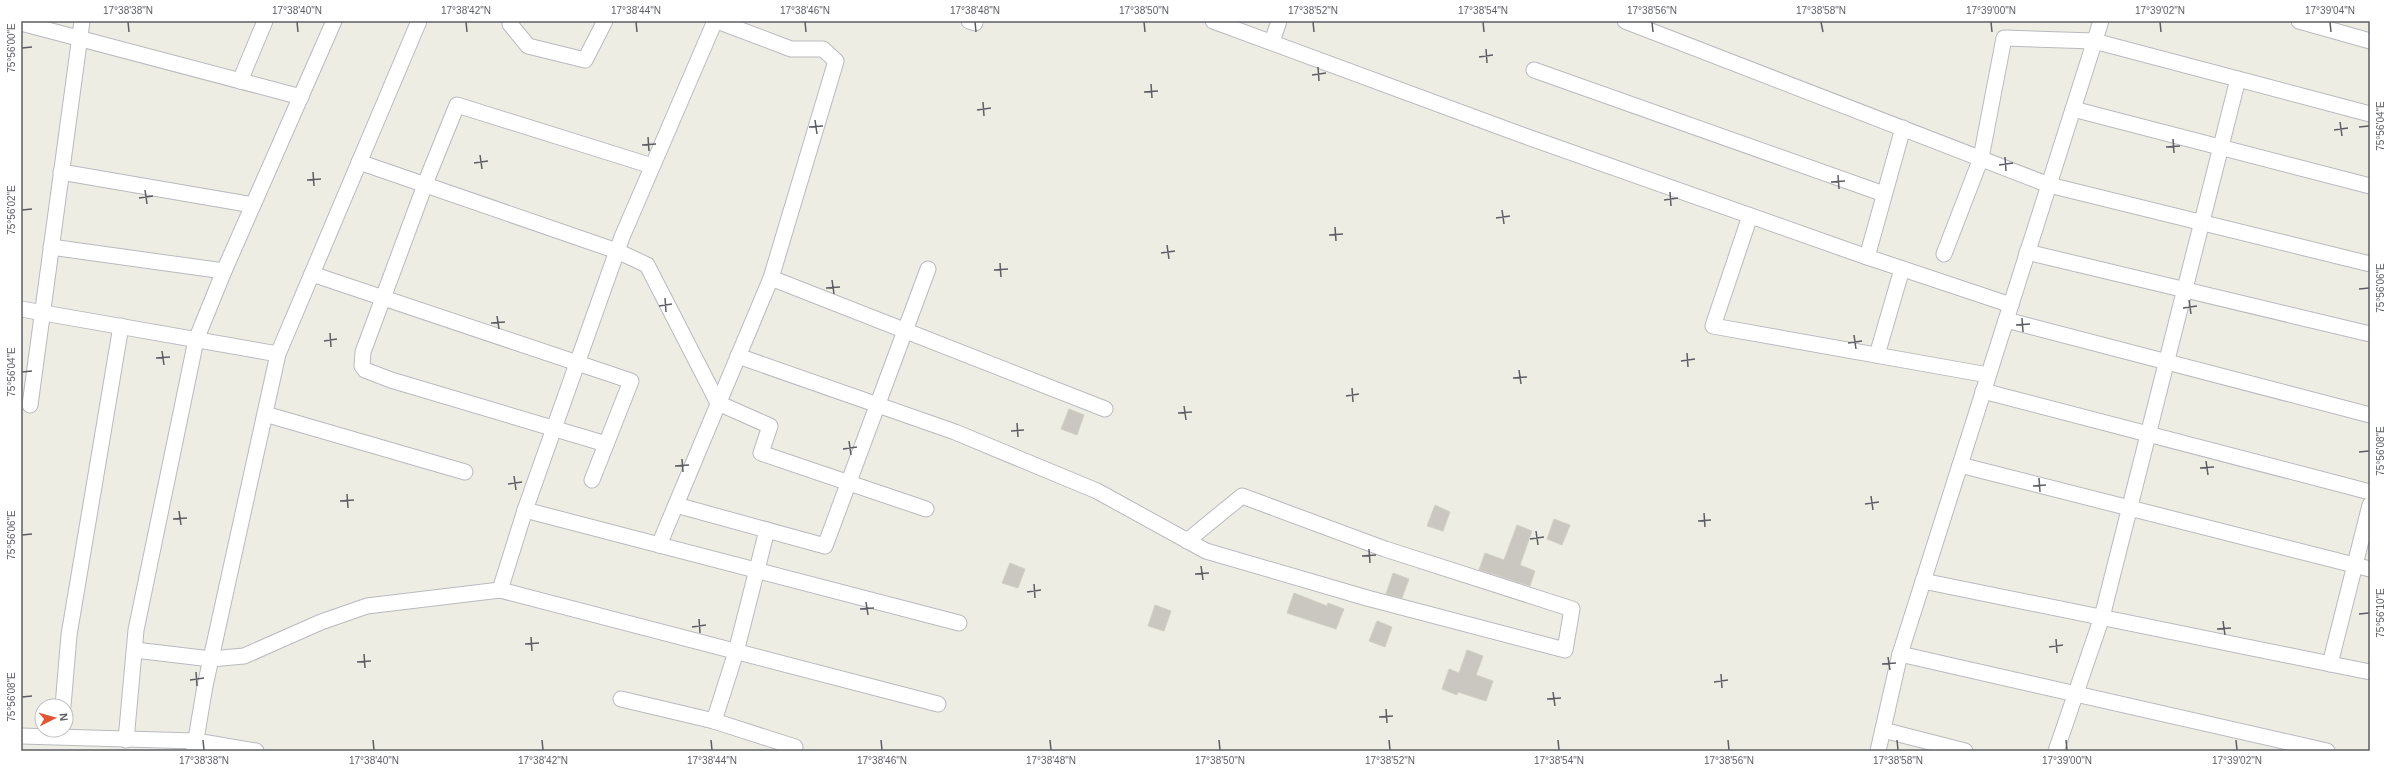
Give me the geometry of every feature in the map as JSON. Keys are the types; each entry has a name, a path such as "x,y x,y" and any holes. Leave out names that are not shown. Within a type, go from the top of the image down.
{"street":[{"path":"30,405 82,21"},
{"path":"240,81 265,21"},
{"path":"126,740 136,630 196,340 224,271 334,21"},
{"path":"195,746 211,659 278,354 418,21"},
{"path":"511,21 510,24 528,46 585,60 605,21"},
{"path":"500,590 525,510 617,251 652,166 716,21 791,49 823,49 836,60 771,278 659,545"},
{"path":"1213,21 1522,135 1750,216 1902,269 2011,304"},
{"path":"1272,42 1279,21"},
{"path":"1625,21 2049,185 2370,264"},
{"path":"1878,751 1900,654 2101,21"},
{"path":"2299,21 2370,41"},
{"path":"21,23 80,40 301,97"},
{"path":"1944,254 1981,158 2004,38 2094,42 2370,114"},
{"path":"1534,70 1884,194"},
{"path":"2056,751 2102,617 2238,79"},
{"path":"606,444 554,427 391,380 365,370 362,366 363,352 425,185 458,105 652,166"},
{"path":"2073,109 2370,186"},
{"path":"1867,257 1903,128"},
{"path":"359,162 617,251 647,264 718,403 770,426 761,453 926,509"},
{"path":"61,172 253,205"},
{"path":"1750,216 1713,326 1988,375"},
{"path":"51,247 224,271"},
{"path":"2027,252 2370,334"},
{"path":"1877,355 1902,269"},
{"path":"676,505 826,546 928,270"},
{"path":"312,274 576,364 631,381 592,480"},
{"path":"771,278 1105,409"},
{"path":"21,309 278,354"},
{"path":"2006,320 2370,415"},
{"path":"64,698 69,635 121,326"},
{"path":"738,356 955,432 1097,491 1187,541 1206,551 1367,598 1565,650 1572,609 1385,549 1242,496 1187,541"},
{"path":"1983,391 2370,492"},
{"path":"265,414 465,472"},
{"path":"1960,465 2370,569"},
{"path":"2330,664 2370,505"},
{"path":"525,510 959,623"},
{"path":"714,721 736,652 767,530"},
{"path":"1923,581 2370,672"},
{"path":"135,650 211,659 244,656 321,622 367,606 500,590 938,704"},
{"path":"1900,654 2327,751"},
{"path":"621,699 714,721 795,747"},
{"path":"1883,730 1965,751"},
{"path":"74,734 256,751"},
{"path":"21,736 34,735"}],"building":[{"path":"1069,409 1084,415 1077,435 1061,429"},
{"path":"1435,505 1450,512 1443,531 1427,526"},
{"path":"1554,519 1570,525 1562,545 1547,539"},
{"path":"1517,525 1532,531 1520,565 1535,571 1530,586 1479,570 1485,553 1504,560"},
{"path":"1010,563 1025,569 1018,588 1002,583"},
{"path":"1393,573 1409,579 1402,598 1386,594"},
{"path":"1294,593 1327,606 1328,603 1344,609 1336,629 1287,613"},
{"path":"1155,605 1171,611 1164,631 1148,626"},
{"path":"1377,621 1392,627 1385,647 1369,641"},
{"path":"1467,650 1483,656 1476,675 1493,681 1486,701 1458,692 1457,695 1442,689 1449,669 1459,673"}]}
